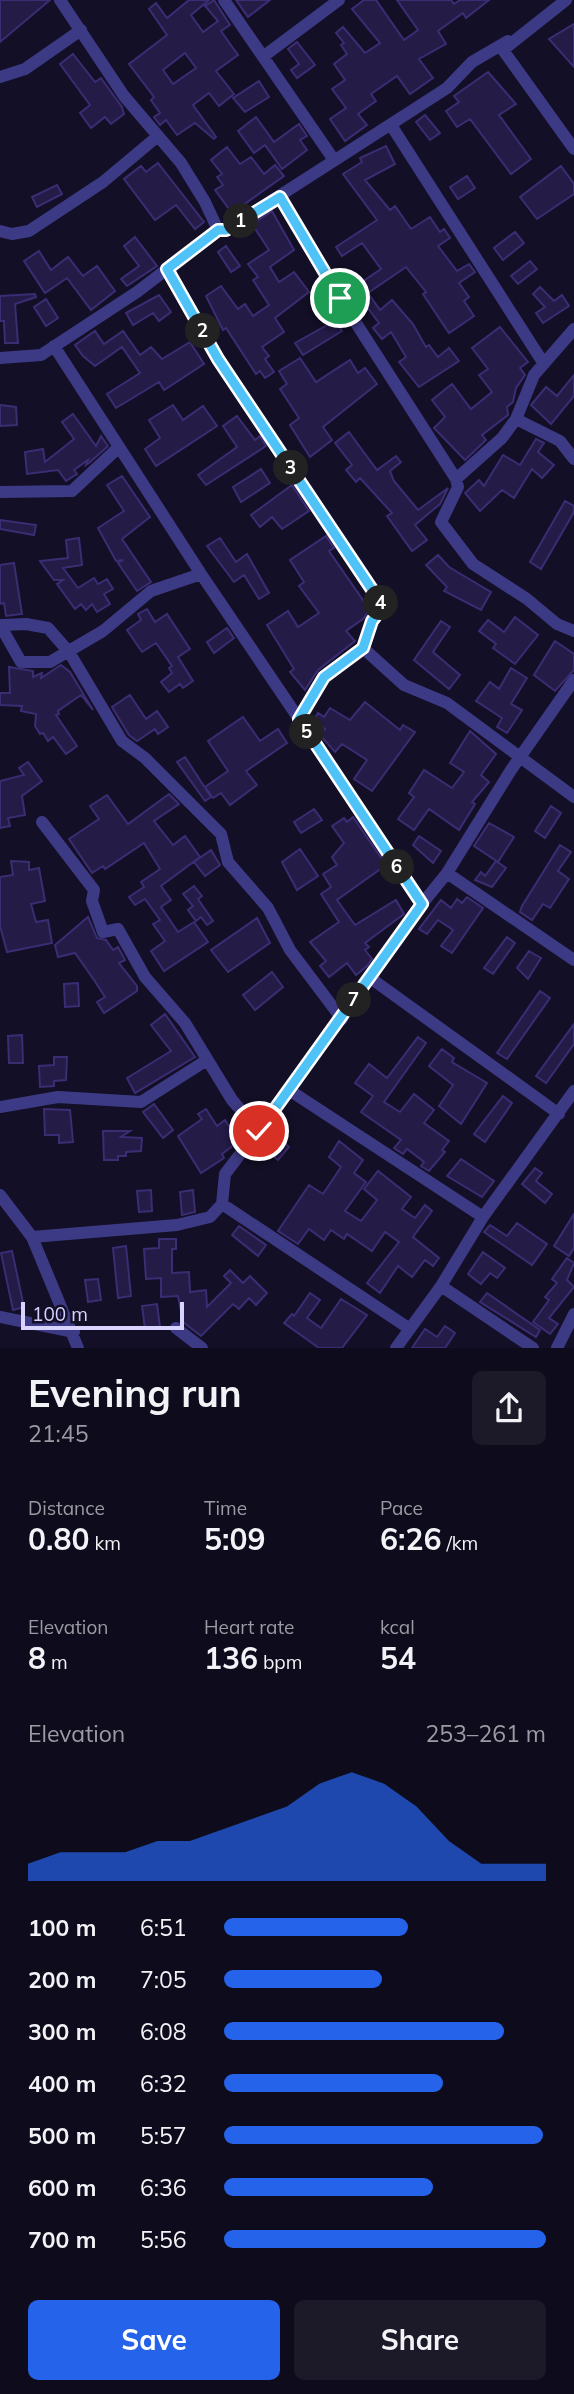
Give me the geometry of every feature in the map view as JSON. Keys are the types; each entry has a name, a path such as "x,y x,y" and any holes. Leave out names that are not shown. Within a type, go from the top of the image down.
{"street":[{"path":"60,0 124,96 181,163 205,202 218,230"},
{"path":"224,0 334,160"},
{"path":"264,56 340,0"},
{"path":"503,50 566,0"},
{"path":"0,77 25,69 81,30"},
{"path":"0,358 41,355 167,269 218,230 226,230 391,125 447,88 472,62 508,41 503,50"},
{"path":"503,50 574,149"},
{"path":"391,125 544,364"},
{"path":"0,231 12,234 29,231 103,182 158,136"},
{"path":"280,197 322,270 456,479 458,487 441,522 473,564 527,599 557,624 574,631"},
{"path":"167,269 218,359 383,606 372,621 363,648 324,677 299,719"},
{"path":"456,479 502,438 516,419 534,375 574,329"},
{"path":"54,346 201,574 422,904"},
{"path":"516,419 559,441 574,459"},
{"path":"0,492 72,491 119,447"},
{"path":"201,574 151,591 103,631 69,652 50,662 21,662 1,625 26,624 48,628 69,652 122,741 153,766 221,834 228,862 268,908 290,950 341,1019"},
{"path":"363,648 404,685 447,703 519,759 574,797"},
{"path":"32,1237 177,1225 210,1217 222,1204 226,1174 447,873 519,759 574,680"},
{"path":"42,822 94,890 92,901 103,932 118,929 145,977 184,1023 232,1100 259,1131"},
{"path":"447,873 574,960"},
{"path":"369,977 559,1114"},
{"path":"0,1107 58,1097 141,1102 207,1060"},
{"path":"289,1090 483,1217"},
{"path":"396,1348 441,1286 483,1217 574,1091"},
{"path":"0,1195 32,1237 74,1332 78,1348"},
{"path":"222,1204 410,1329"},
{"path":"441,1286 533,1348"},
{"path":"557,1348 574,1314"},
{"path":"0,1317 74,1332"},
{"path":"176,1328 202,1348"}],"building":[{"path":"0,0 50,0 0,42"},
{"path":"189,0 209,0 191,15 203,32 218,21 205,6 214,0 230,25 221,31 238,55 216,71 234,94 219,106 209,93 193,105 216,137 214,139 195,123 177,135 166,120 160,125 154,117 160,113 151,100 154,97 129,64 167,35 149,9 156,3 167,18","holes":["185,53 196,68 173,84 163,70"]},
{"path":"236,0 270,0 248,17"},
{"path":"364,0 376,0 404,40 418,30 397,0 451,0 454,4 460,0 489,0 466,18 463,13 438,31 446,44 419,59 433,78 410,94 397,76 371,94 376,101 358,114 367,125 345,141 330,119 346,108 332,89 345,80 334,64 347,54 341,45 344,43 336,33 343,27 365,53 380,43 352,9"},
{"path":"574,24 574,67 549,39"},
{"path":"297,42 315,65 297,78 291,70 299,64 288,49"},
{"path":"73,54 95,82 101,78 122,107 124,114 111,124 105,117 91,128 80,113 90,105 60,64"},
{"path":"488,72 516,104 499,115 531,159 511,174 470,119 457,127 446,111 459,102 454,96"},
{"path":"259,81 269,97 245,112 233,98"},
{"path":"425,115 440,133 430,140 416,122"},
{"path":"256,117 274,142 299,124 307,136 300,140 307,150 282,169 265,145 254,153 238,131"},
{"path":"386,146 395,164 365,180 390,210 395,206 411,229 430,217 440,232 444,229 450,238 438,246 457,271 469,264 475,272 459,283 469,297 464,301 474,316 449,333 423,294 426,292 406,267 368,293 380,310 392,300 413,324 426,347 429,345 438,357 449,348 459,361 419,387 399,362 406,357 391,332 382,339 373,328 379,323 353,288 381,269 362,243 342,256 336,247 377,220 343,174 362,162 360,158"},
{"path":"227,147 240,164 251,157 264,174 275,165 284,176 232,213 215,190 223,185 217,177 222,174 211,160"},
{"path":"158,163 204,222 195,229 176,205 155,220 124,179 141,166 146,172"},
{"path":"561,166 574,184 574,194 537,219 520,197"},
{"path":"467,176 475,188 458,199 450,187"},
{"path":"57,185 62,194 37,207 32,197"},
{"path":"272,211 294,250 270,267 279,282 294,272 309,292 275,318 284,332 262,347 269,356 265,359 274,372 265,378 260,371 256,374 226,328 223,330 206,296 221,286 238,309 245,304 253,316 269,305 253,280 258,277 248,264 269,250 252,224"},
{"path":"515,232 524,243 503,260 494,248"},
{"path":"135,237 157,266 127,286 121,279 139,266 124,246"},
{"path":"226,246 240,266 231,272 218,252"},
{"path":"39,251 51,270 68,257 83,276 97,266 115,291 91,310 67,278 45,293 24,261"},
{"path":"530,261 537,269 518,284 511,276"},
{"path":"540,287 554,301 562,295 569,306 543,323 536,313 545,307 533,294"},
{"path":"35,294 36,297 15,304 18,343 5,343 4,321 0,321 0,296"},
{"path":"159,295 171,312 159,321 153,313 133,325 126,313"},
{"path":"46,299 58,318 46,326 34,307"},
{"path":"336,320 342,331 303,355 295,343"},
{"path":"500,327 528,362 520,368 525,375 516,388 513,402 507,407 508,415 482,435 486,440 465,460 434,428 445,417 432,400 452,384 471,409 492,392 479,375 488,369 472,348"},
{"path":"95,331 104,344 123,331 140,355 151,347 162,359 190,342 204,364 164,390 159,382 116,408 107,394 140,373 122,347 95,366 83,356 75,345"},
{"path":"300,358 316,382 350,360 358,373 365,368 377,384 323,427 332,440 310,457 290,425 299,418 280,389 287,384 279,371"},
{"path":"574,375 574,396 551,424 531,405 546,387 557,396"},
{"path":"0,405 16,407 17,425 0,426"},
{"path":"173,405 183,420 203,406 217,426 156,466 145,449 160,438 149,420"},
{"path":"73,414 96,446 101,436 108,446 89,463 86,465 88,460 74,470 77,474 66,481 58,470 27,474 25,452 43,449 45,462 74,439 62,422"},
{"path":"237,416 255,440 260,436 266,446 206,485 198,475 237,447 223,426"},
{"path":"349,432 377,470 396,456 401,462 390,471 394,481 418,510 448,488 440,504 415,525 427,540 412,551 387,516 392,513 360,478 356,482 346,470 352,465 335,443"},
{"path":"536,439 544,443 538,452 554,465 542,478 532,469 514,498 502,490 480,511 465,493 479,480 484,486 503,455 520,465"},
{"path":"261,469 270,483 241,502 233,487"},
{"path":"122,476 150,517 122,539 151,582 137,591 118,563 123,560 116,561 98,528 124,511 107,485"},
{"path":"292,485 309,511 282,529 272,517 260,527 251,515"},
{"path":"565,501 574,506 574,512 541,569 530,562"},
{"path":"0,520 36,525 34,535 0,529"},
{"path":"326,536 334,548 329,551 365,603 368,601 372,606 363,619 346,631 355,641 318,670 305,690 290,672 294,669 267,625 288,611 298,627 319,613 299,586 304,582 290,560"},
{"path":"79,538 82,565 63,568 78,588 94,578 98,584 107,579 113,589 104,594 110,604 97,612 92,604 86,610 81,604 75,609 57,584 63,580 54,580 40,561 68,558 66,540"},
{"path":"220,538 236,562 247,554 269,593 259,599 244,575 234,582 207,546"},
{"path":"438,555 449,567 491,592 481,610 444,591 447,587 426,565"},
{"path":"14,563 22,614 6,616 4,603 0,604 0,565"},
{"path":"147,609 155,622 167,614 190,649 178,657 193,681 183,688 180,684 169,692 161,682 172,673 169,668 172,666 156,643 142,652 127,630 141,620 138,614"},
{"path":"515,617 538,635 515,664 493,648 496,644 479,631 488,620 504,632"},
{"path":"441,621 450,627 433,652 460,675 449,689 414,660"},
{"path":"227,628 234,638 214,653 207,642"},
{"path":"555,641 574,654 574,670 555,691 534,675"},
{"path":"61,665 70,672 93,710 81,695 58,711 59,714 56,715 77,746 66,754 53,737 48,741 43,733 40,734 35,726 36,714 21,711 22,706 0,705 0,693 10,693 9,667 33,671 33,677 42,673 41,678"},
{"path":"511,668 527,678 511,704 522,710 507,733 497,727 502,718 476,701 490,682 499,689"},
{"path":"130,695 146,719 157,711 168,727 158,734 155,729 137,741 129,735 112,707"},
{"path":"365,702 400,730 403,725 415,732 372,791 354,779 367,760 342,744 335,752 320,735 325,729 313,721 318,713 324,717 330,708 350,720"},
{"path":"243,717 260,741 278,729 287,743 246,771 257,785 230,805 221,793 213,798 205,787 228,771 208,741"},
{"path":"470,731 496,754 481,775 489,782 472,802 475,804 459,830 429,809 414,830 398,819 414,797 409,793 424,770 452,788 464,772 450,763"},
{"path":"185,757 211,797 205,801 177,762"},
{"path":"28,762 42,781 22,796 25,815 8,818 10,826 0,828 0,781 24,775 19,768"},
{"path":"169,794 179,804 154,821 173,845 185,836 200,857 161,886 171,900 161,907 178,932 194,922 208,942 164,971 151,951 165,941 153,924 160,920 145,899 135,905 129,897 144,887 141,882 160,869 144,843 105,869 103,866 92,873 69,839 99,819 90,806 107,795 128,824"},
{"path":"551,806 561,813 545,838 535,831"},
{"path":"314,809 322,820 301,833 294,822"},
{"path":"353,817 386,865 337,900 355,925 396,900 404,914 365,943 369,947 365,950 372,959 367,966 356,975 347,963 329,977 320,966 326,961 310,942 339,922 321,894 331,887 323,874 337,865 332,857 344,843 332,826 344,818 347,822"},
{"path":"489,823 514,837 498,862 474,846"},
{"path":"419,836 441,851 433,863 413,845"},
{"path":"560,845 571,852 558,871 569,879 550,908 543,904 532,920 520,912 522,906"},
{"path":"300,849 318,876 297,890 282,862"},
{"path":"211,850 220,865 205,876 194,862"},
{"path":"11,861 29,862 29,870 39,868 45,901 31,904 36,922 48,920 52,943 7,952 0,926 0,877 13,875"},
{"path":"496,861 506,868 492,887 475,880 481,872 485,876"},
{"path":"194,886 202,896 198,899 213,921 207,925 201,917 196,921 188,910 193,906 183,894"},
{"path":"467,897 483,908 452,953 441,946 453,930 438,920 427,934 419,929 441,900 451,908 457,899 462,903"},
{"path":"88,917 97,938 106,940 113,950 118,947 125,960 119,963 137,986 137,991 104,1013 97,1002 105,997 75,953 58,957 55,945"},
{"path":"257,918 270,943 228,972 211,950"},
{"path":"507,937 515,943 493,974 484,968"},
{"path":"529,951 541,958 528,979 517,968"},
{"path":"272,972 283,987 255,1010 243,995"},
{"path":"78,983 79,1006 65,1007 64,984"},
{"path":"540,991 550,998 507,1059 497,1053"},
{"path":"165,1014 195,1057 135,1093 127,1078 171,1051 151,1025"},
{"path":"574,1024 574,1044 546,1083 536,1076"},
{"path":"22,1035 23,1063 9,1063 8,1036"},
{"path":"418,1037 426,1043 384,1102 400,1112 414,1094 434,1110 424,1123 449,1141 442,1150 445,1152 429,1171 421,1166 424,1162 407,1149 403,1154 394,1148 401,1140 361,1112 373,1096 355,1083 369,1064 387,1078"},
{"path":"442,1049 454,1058 452,1062 487,1083 461,1124 439,1106 453,1085 429,1066"},
{"path":"54,1057 67,1057 66,1080 54,1081 54,1086 40,1087 39,1066 54,1065"},
{"path":"503,1096 512,1103 485,1142 474,1134"},
{"path":"154,1104 173,1130 163,1138 143,1112"},
{"path":"44,1109 70,1110 73,1142 59,1143 59,1135 45,1135"},
{"path":"206,1109 217,1126 225,1120 239,1141 222,1154 224,1158 201,1173 178,1136 202,1119 198,1114"},
{"path":"103,1131 130,1131 121,1137 142,1138 141,1151 126,1152 126,1156 118,1156 118,1160 104,1160"},
{"path":"272,1133 289,1147 278,1160 261,1147"},
{"path":"339,1141 363,1160 354,1173 366,1182 345,1211 361,1221 377,1200 364,1189 378,1171 411,1197 402,1209 415,1218 425,1205 432,1211 413,1237 439,1258 433,1266 425,1260 412,1277 398,1266 380,1293 367,1283 399,1242 385,1232 372,1251 347,1234 344,1239 331,1230 324,1240 309,1229 298,1244 278,1231 309,1185 323,1194 341,1167 329,1157"},
{"path":"461,1159 494,1181 482,1197 447,1176"},
{"path":"535,1168 542,1173 536,1181 552,1194 545,1203 522,1184"},
{"path":"151,1190 152,1211 139,1212 137,1191"},
{"path":"193,1190 195,1212 182,1215 180,1192"},
{"path":"574,1214 574,1248 569,1256 554,1246"},
{"path":"517,1223 547,1244 532,1265 484,1232 490,1225 507,1236"},
{"path":"239,1226 266,1245 258,1256 232,1235"},
{"path":"159,1239 176,1239 176,1249 172,1249 172,1273 189,1272 190,1292 206,1290 207,1307 231,1283 224,1276 230,1270 243,1283 250,1276 267,1293 256,1305 249,1298 239,1309 233,1304 201,1336 183,1322 178,1296 161,1297 161,1278 146,1279 144,1249 159,1248"},
{"path":"126,1246 131,1296 118,1298 113,1248"},
{"path":"12,1251 24,1307 13,1310 1,1253"},
{"path":"483,1252 505,1268 497,1278 490,1273 481,1284 468,1274"},
{"path":"567,1258 574,1263 567,1280 574,1287 549,1318 558,1324 550,1334 533,1322 549,1300 545,1297 557,1283 552,1279"},
{"path":"98,1279 101,1300 88,1302 85,1280"},
{"path":"310,1293 320,1300 307,1318 321,1328 341,1299 367,1315 342,1348 319,1348 284,1323 292,1314 294,1316"},
{"path":"487,1293 540,1330 536,1337 480,1302"},
{"path":"157,1304 160,1327 145,1329 142,1306"},
{"path":"445,1326 455,1333 445,1348 412,1348 425,1329 437,1337"}],"route":[{"path":"259,1131 422,904 299,719 324,677 363,648 372,621 383,606 218,359 167,269 218,230 226,230 280,197 340,298"}]}
